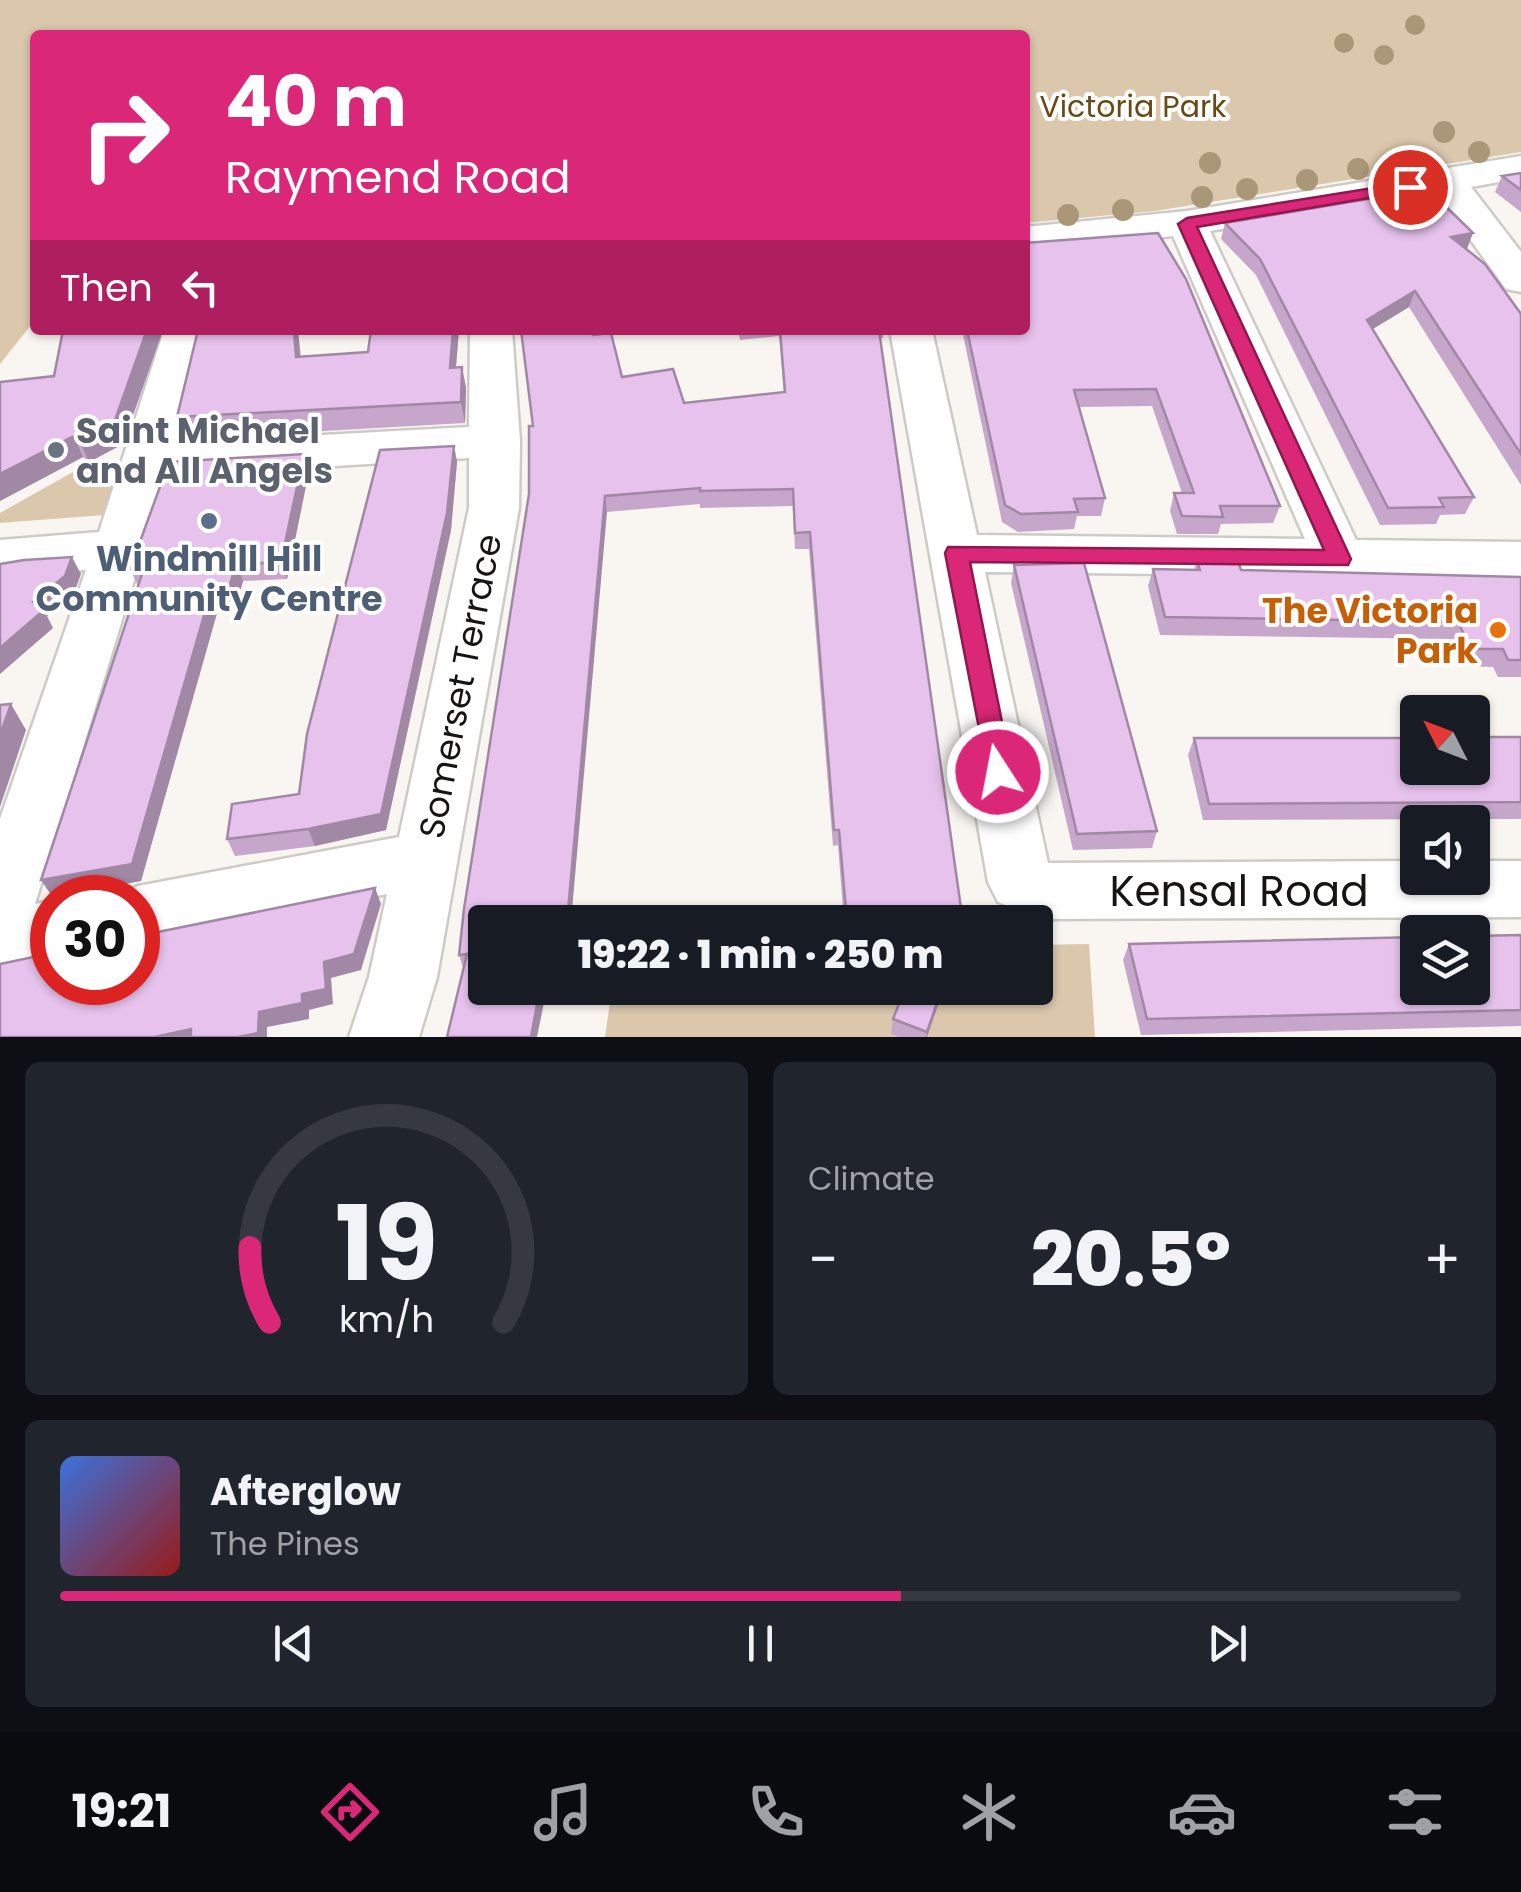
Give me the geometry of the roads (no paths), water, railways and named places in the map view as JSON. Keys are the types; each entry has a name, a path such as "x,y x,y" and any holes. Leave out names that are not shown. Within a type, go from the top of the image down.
{"street":[{"path":"1030,239 1187,224 1521,168"},
{"path":"1447,180 1521,280"},
{"path":"1187,224 1340,559"},
{"path":"0,913 119,549 184,335"},
{"name":"Somerset Terrace","path":"384,1037 403,977 494,508 496,441 491,335"},
{"path":"912,335 956,553 1521,560"},
{"path":"146,461 496,441"},
{"path":"0,558 119,549"},
{"name":"Kensal Road","path":"956,553 1020,882 1041,892 1521,889"},
{"path":"160,910 393,865 425,864"},
{"path":"0,942 30,936"}],"place":[{"name":"Saint Michael and All Angels","path":"56,450"},
{"name":"Windmill Hill Community Centre","path":"209,521"},
{"name":"The Victoria Park","path":"1498,630"}],"park label":[{"name":"Victoria Park","path":"1133,106"}]}
